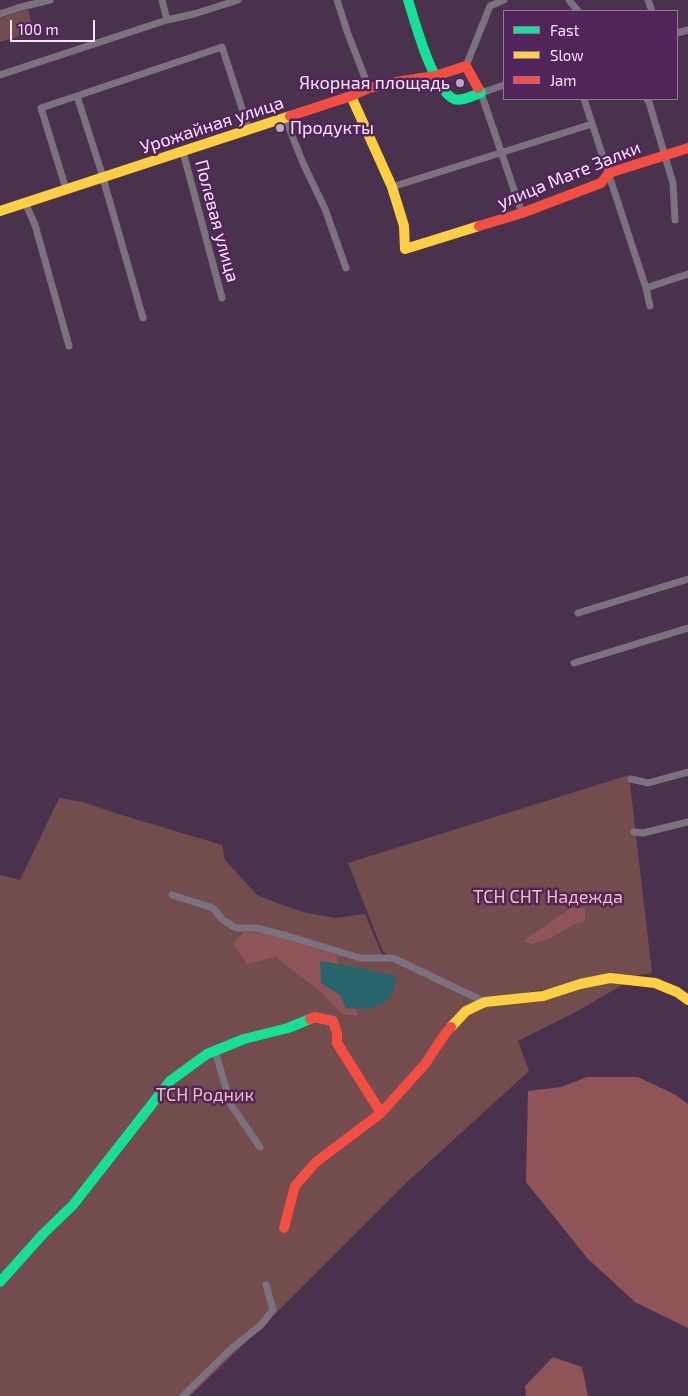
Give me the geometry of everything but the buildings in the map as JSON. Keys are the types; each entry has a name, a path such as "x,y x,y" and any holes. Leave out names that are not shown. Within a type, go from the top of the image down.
{"street":[{"path":"0,14 50,0"},
{"path":"162,0 167,20"},
{"path":"0,75 167,20 194,14 238,0"},
{"path":"337,0 369,88"},
{"path":"408,0 435,76 451,98 461,100 503,85"},
{"path":"466,66 490,6 504,0"},
{"path":"569,0 577,10"},
{"path":"66,189 41,108 222,47 250,130"},
{"path":"435,76 466,66"},
{"path":"466,66 481,92 522,213"},
{"name":"Урожайная улица","path":"0,211 250,130 351,96 369,88 435,76"},
{"path":"77,96 103,178 143,318"},
{"path":"351,96 392,187 592,124"},
{"path":"584,100 646,288 650,306"},
{"path":"648,100 673,183 675,220"},
{"path":"285,118 303,163 325,209 346,268"},
{"name":"улица Мате Залки","path":"392,187 404,226 405,249 522,213 601,183 609,173 688,148"},
{"name":"Полевая улица","path":"183,152 222,298"},
{"path":"26,202 35,225 68,346"},
{"path":"646,288 688,275"},
{"path":"578,613 688,579"},
{"path":"574,663 688,628"},
{"path":"631,779 648,783 688,772"},
{"path":"634,832 643,833 688,822"},
{"path":"172,895 214,908 223,920 236,928 256,928 291,936 360,958 393,958 485,1002"},
{"path":"284,1228 295,1186 300,1180 316,1162 381,1113 425,1064 445,1034 466,1011 485,1002 543,996 580,984 610,978 655,984 677,992 688,1000"},
{"path":"0,1282 43,1234 73,1205 170,1081 207,1054 244,1039 288,1028 314,1017 333,1021 337,1033 337,1043 381,1113"},
{"path":"215,1051 232,1106 260,1147"},
{"path":"183,1396 230,1350 261,1325 273,1310 266,1285"}],"green space":[{"path":"28,9 34,32 0,42 0,18"},
{"name":"ТСН СНТ Надежда","path":"629,775 652,973 484,999 383,952 348,863"},
{"name":"ТСН Родник","path":"59,798 83,802 222,845 225,860 257,895 285,906 307,913 335,918 365,914 382,955 479,1001 634,978 576,1012 518,1041 529,1071 405,1184 190,1396 0,1396 0,875 20,880"}],"shaded area":[{"path":"571,908 585,908 585,922 575,924 551,938 532,944 523,941"},
{"path":"245,932 270,934 336,955 338,964 320,961 346,1008 356,1009 357,1016 342,1014 321,992 276,957 247,964 233,943"},
{"path":"320,961 396,975 395,987 387,1001 369,1009 346,1008 340,995 321,983"},
{"path":"587,1077 638,1077 676,1095 688,1104 688,1328 635,1302 588,1259 526,1182 528,1091 561,1087"},
{"path":"553,1357 582,1367 588,1396 526,1396 525,1386"}],"traffic: fast":[{"path":"408,0 432,70 446,93 454,99 460,100 481,93 478,88"},
{"path":"0,1282 43,1234 73,1205 170,1081 207,1054 244,1039 288,1028 310,1019"}],"traffic: slow":[{"path":"351,96 392,187 404,226 405,249 479,226"},
{"path":"0,211 290,116"},
{"path":"451,1027 466,1011 485,1002 543,996 580,984 610,978 655,983 677,992 688,1000"}],"traffic: jam":[{"path":"290,116 351,96 369,88 435,76 466,66 478,88"},
{"path":"479,226 522,213 601,183 609,173 688,148"},
{"path":"310,1019 314,1017 333,1021 337,1033 337,1043 381,1113"},
{"path":"284,1228 295,1186 316,1162 381,1113 425,1064 451,1027"}],"place":[{"name":"Якорная площадь","path":"460,83"},
{"name":"Продукты","path":"280,128"}]}
